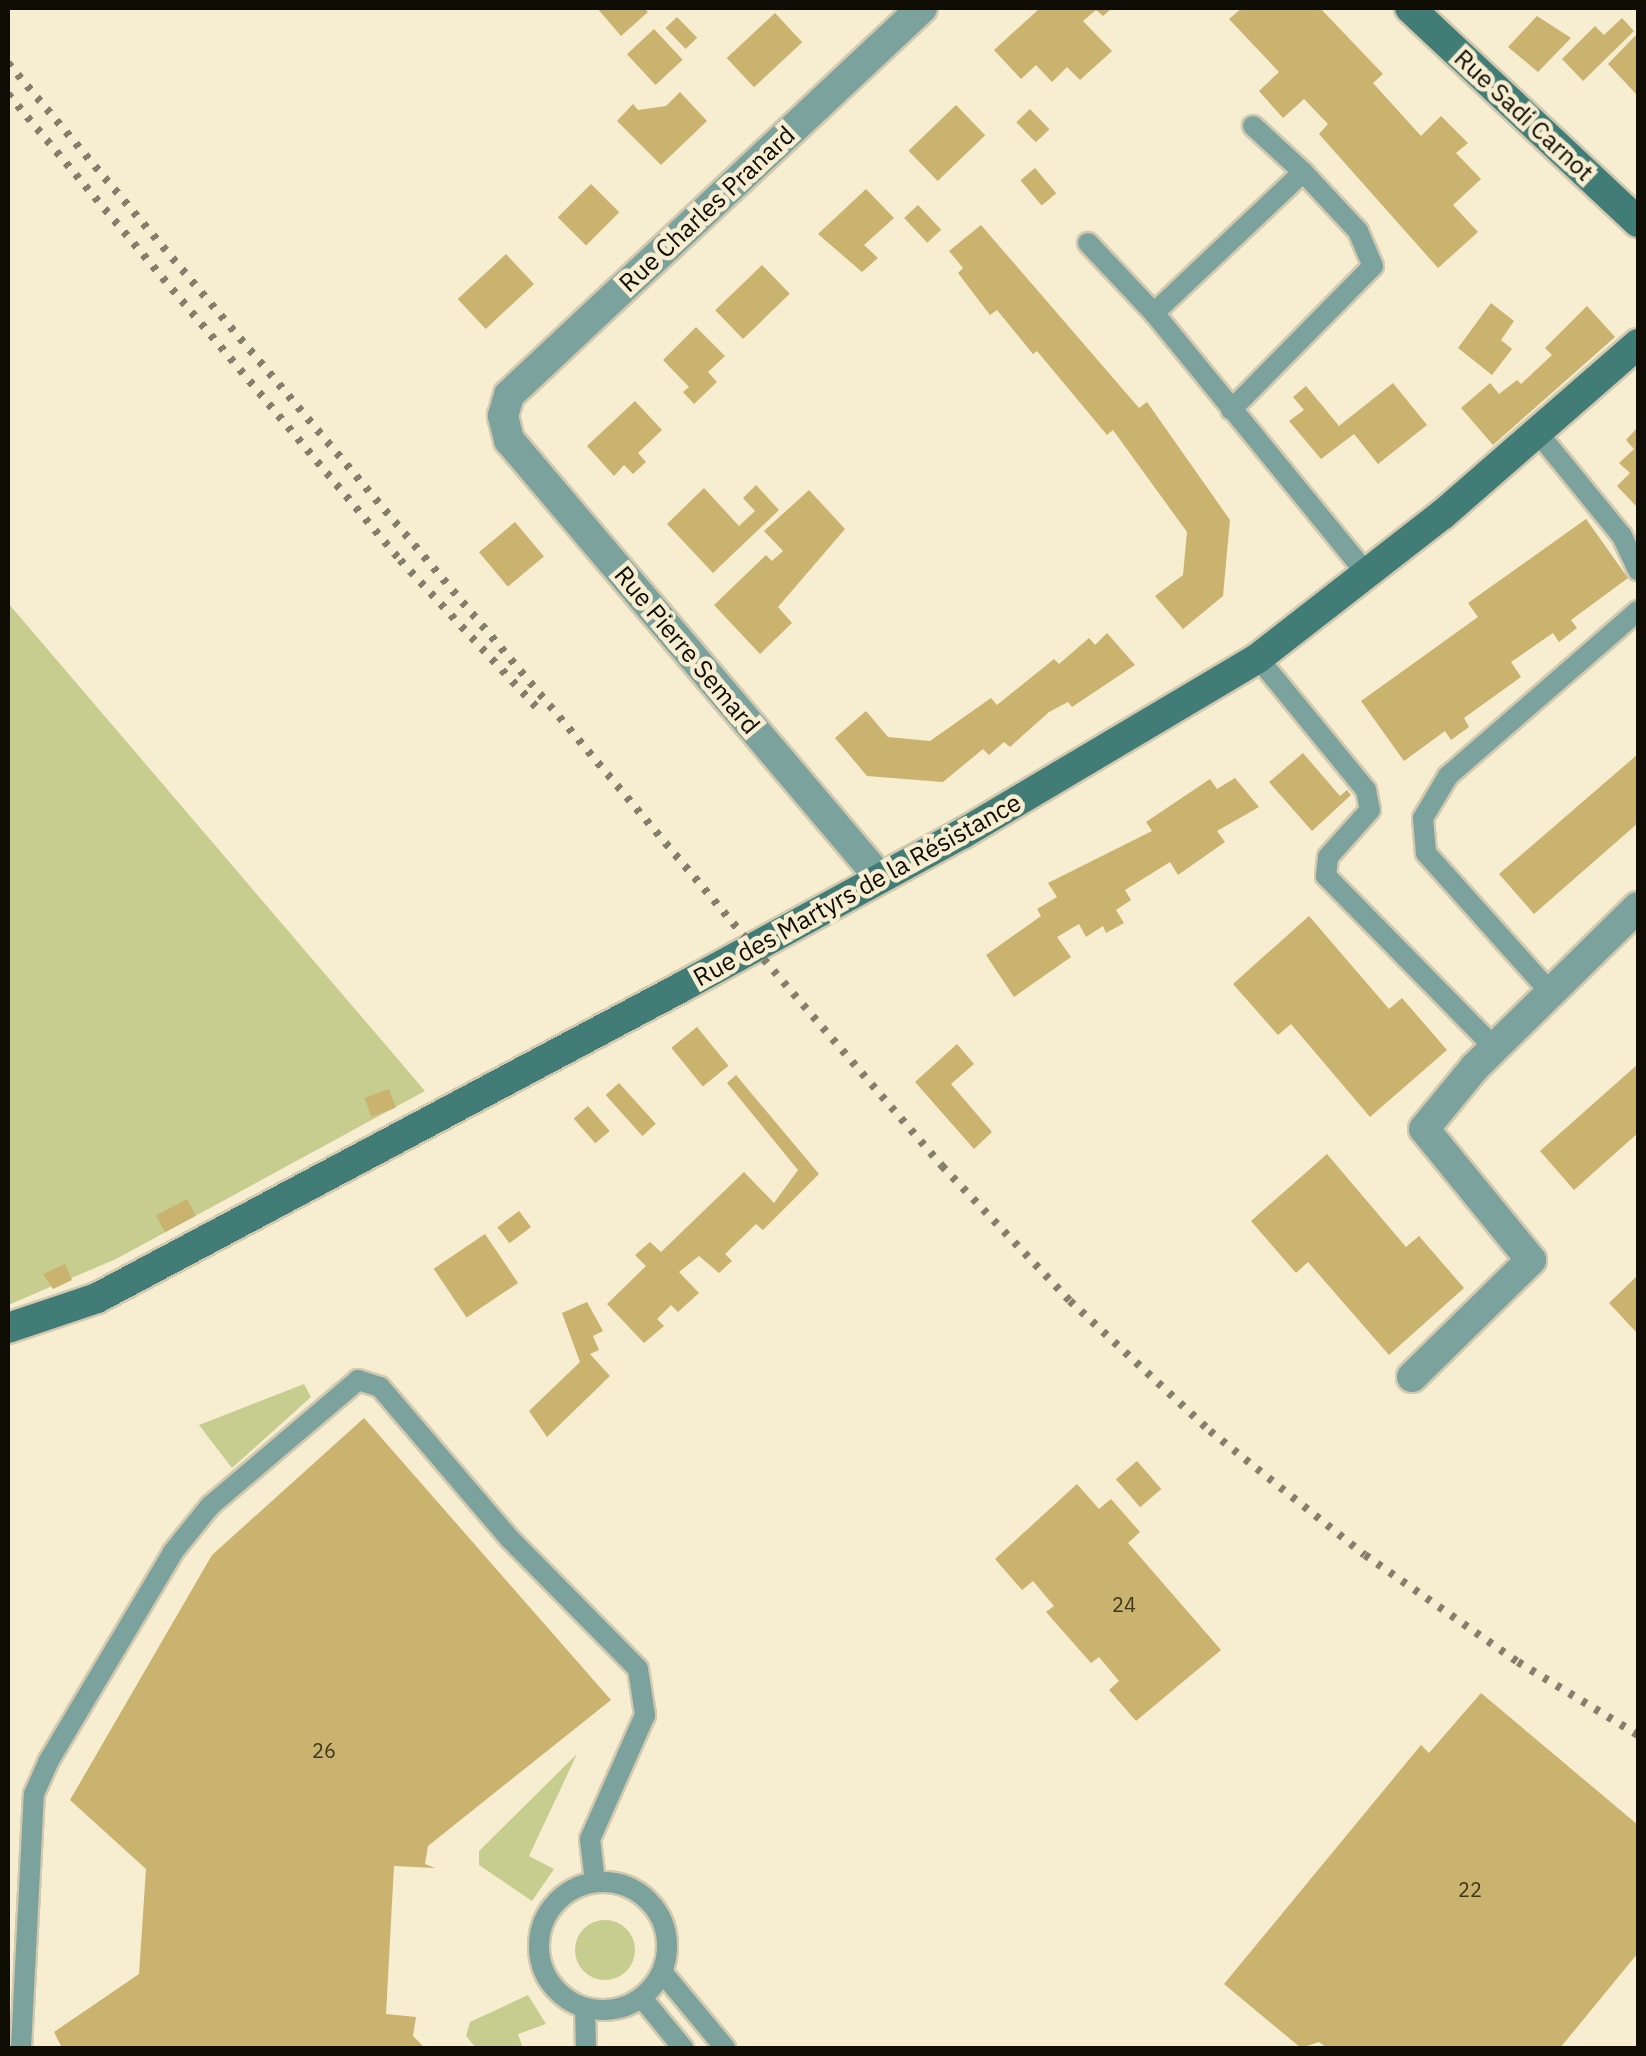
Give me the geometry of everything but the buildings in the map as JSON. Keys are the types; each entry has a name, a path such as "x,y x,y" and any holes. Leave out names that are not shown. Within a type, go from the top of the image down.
{"street":[{"name":"Rue Charles Pranard","path":"503,416 509,394 922,8"},
{"name":"Rue Sadi Carnot","path":"1410,8 1638,222"},
{"name":"Rue des Martyrs de la Résistance","path":"8,1328 97,1298 880,878 1258,658 1538,433 1638,344"},
{"name":"Rue Pierre Semard","path":"503,416 509,440 880,878"},
{"path":"1412,1377 1530,1260 1424,1129 1495,1048 1638,907"}],"lane":[{"path":"1231,410 1373,266 1358,231 1304,172 1253,126"},
{"path":"1154,313 1304,172"},
{"path":"1088,243 1154,313 1367,574"},
{"path":"1538,433 1622,536 1638,571"},
{"path":"1551,993 1426,853 1422,818 1448,776 1638,611"},
{"path":"1258,658 1366,790 1370,810 1328,856 1326,876 1495,1048"},
{"path":"22,2048 34,1794 48,1762 172,1552 210,1506 345,1384 358,1380 380,1387 523,1552 638,1669 645,1715 590,1839 595,1882"},
{"path":"595,1882 632,1888 660,1915 666,1934 662,1972 642,1998 605,2011 585,2008 550,1983 539,1941 556,1902 595,1882"},
{"path":"662,1972 724,2048"},
{"path":"642,1998 682,2048"},
{"path":"585,2008 586,2048"}],"green space":[{"path":"8,603 425,1091 116,1259 8,1305"},
{"path":"304,1384 311,1397 232,1468 199,1425"},
{"path":"577,1754 529,1856 554,1869 532,1901 479,1865 479,1851"},
{"path":"605,1920 627,1928 635,1950 627,1972 605,1980 583,1972 575,1950 583,1928"},
{"path":"528,1995 546,2024 518,2034 523,2048 476,2048 466,2036 470,2022"}],"railway":[{"path":"8,63 754,948 942,1166 1070,1301 1210,1431 1365,1555 1518,1662 1638,1735"},
{"path":"8,94 400,560 536,707"}]}
